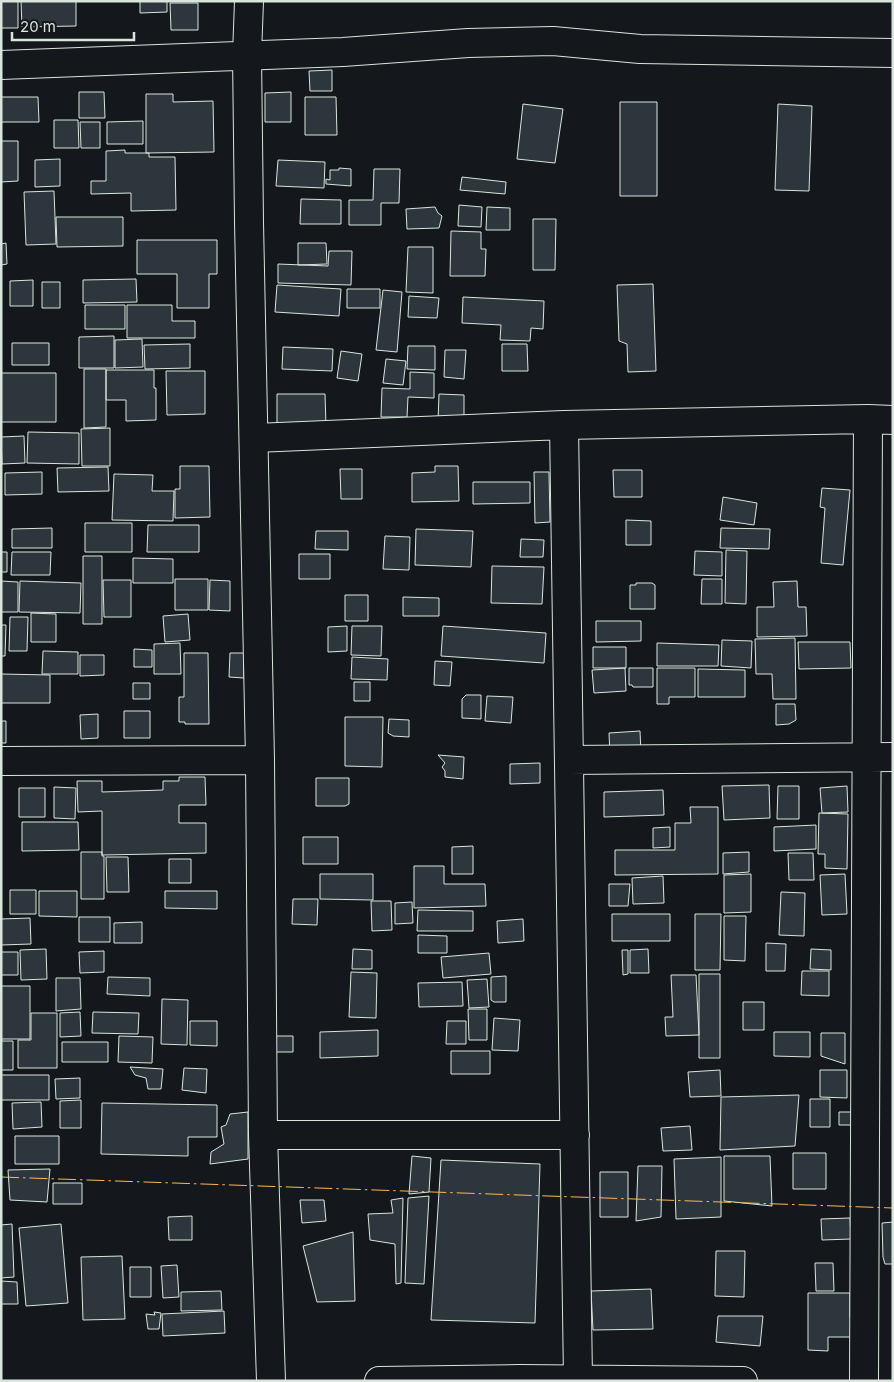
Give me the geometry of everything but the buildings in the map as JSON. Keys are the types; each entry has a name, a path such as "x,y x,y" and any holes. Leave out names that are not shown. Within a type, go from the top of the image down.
{"street":[{"path":"249,1 247,55 260,760 263,1135 271,1381"},
{"path":"1,64 343,52 468,43 553,41 640,49 893,54"},
{"path":"255,438 564,425 880,419 880,758 864,1381"},
{"path":"564,425 578,1379"},
{"path":"569,760 880,758"},
{"path":"1,761 260,760"},
{"path":"263,1135 575,1135"},
{"path":"379,1381 578,1379 743,1381"}],"power":[{"path":"1,1177 893,1208"}]}
